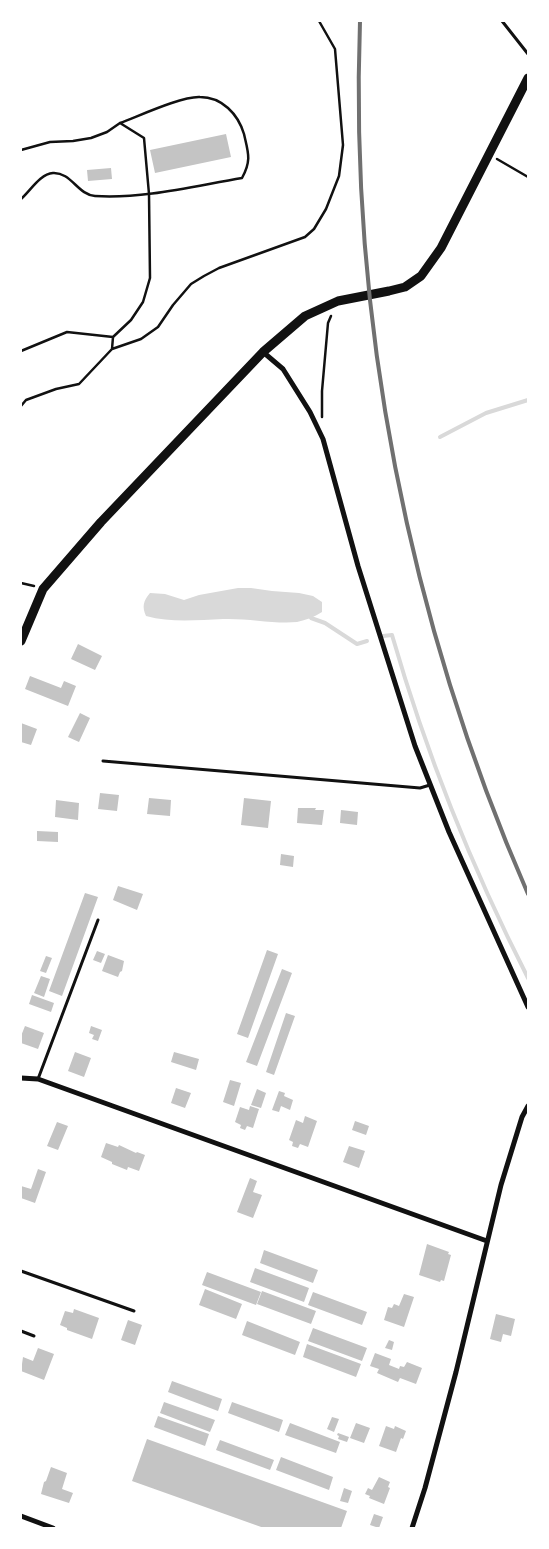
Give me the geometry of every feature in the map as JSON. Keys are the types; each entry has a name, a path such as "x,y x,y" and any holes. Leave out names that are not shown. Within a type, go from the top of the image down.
{"street":[{"path":"21,641 43,589 101,522 263,352 305,316 338,301 389,292 405,287 421,276 441,248 528,78"},
{"path":"263,352 283,369 310,412 322,439 358,566 415,746 449,832 528,1007"},
{"path":"21,1078 38,1079 487,1241"},
{"path":"412,1528 426,1488 456,1372 500,1185 522,1117 528,1106"},
{"path":"21,1516 53,1528"}],"lane":[{"path":"502,21 528,54"},
{"path":"103,761 420,788 430,785"},
{"path":"38,1079 98,920"},
{"path":"21,1271 134,1311"},
{"path":"21,1331 34,1336"}],"path":[{"path":"21,406 26,400 79,384 112,349 140,339 158,328 173,305 191,284 204,276 219,268 305,237 314,229 326,209 339,176 343,145 335,49 319,21"},
{"path":"21,150 50,142 91,138 107,132 120,123 200,96 214,99 236,115 250,158 247,170 242,178 149,194 93,196 83,192 70,179 54,173 44,175 21,199"},
{"path":"112,349 113,337 131,320 143,302 150,278 149,194 144,138 120,123"},
{"path":"489,154 528,177"},
{"path":"322,420 322,391 328,324 338,301"},
{"path":"21,351 67,332 113,337"}],"shaded area":[{"path":"238,588 313,596 322,602 322,612 297,622 269,622 232,619 165,620 146,616 144,610 145,601 150,593 165,594 184,600 199,595"}],"building":[{"path":"226,134 231,157 155,173 150,150"},
{"path":"111,168 112,179 88,181 87,170"},
{"path":"78,644 102,656 95,670 71,659"},
{"path":"30,676 61,688 64,681 76,686 68,706 25,689"},
{"path":"80,713 90,718 79,742 68,737"},
{"path":"21,723 37,729 31,745 21,742"},
{"path":"100,793 119,795 117,811 98,809"},
{"path":"149,798 171,800 170,816 147,814"},
{"path":"244,798 271,801 268,828 241,825"},
{"path":"56,800 79,803 78,820 55,817"},
{"path":"298,808 324,810 322,825 297,823"},
{"path":"341,810 358,812 357,825 340,823"},
{"path":"37,831 58,832 58,842 37,841"},
{"path":"281,854 294,856 293,867 280,865"},
{"path":"118,886 143,894 137,910 113,900"},
{"path":"85,893 98,897 62,996 49,991"},
{"path":"267,950 278,954 248,1038 237,1034"},
{"path":"97,951 105,954 101,963 93,960"},
{"path":"108,955 124,961 122,971 118,977 102,971"},
{"path":"46,956 52,958 46,973 40,971"},
{"path":"282,969 292,973 257,1066 246,1062"},
{"path":"41,976 50,979 44,997 34,993"},
{"path":"32,995 54,1003 51,1012 29,1004"},
{"path":"286,1013 295,1016 274,1075 266,1072"},
{"path":"25,1026 44,1033 38,1049 21,1043 21,1036"},
{"path":"91,1026 102,1030 98,1041 92,1039 94,1035 89,1033"},
{"path":"75,1052 91,1058 84,1077 68,1071"},
{"path":"174,1052 199,1059 196,1070 171,1062"},
{"path":"230,1080 241,1083 234,1106 223,1102"},
{"path":"176,1088 191,1093 185,1108 171,1103"},
{"path":"257,1089 266,1093 261,1108 251,1105"},
{"path":"279,1091 285,1093 284,1096 293,1100 290,1110 281,1106 279,1112 272,1110"},
{"path":"250,1106 259,1109 253,1128 247,1126 245,1130 240,1128 241,1125 235,1122 240,1107 249,1110"},
{"path":"305,1116 317,1121 308,1147 300,1144 298,1148 292,1146 293,1142 289,1140 296,1120 303,1123"},
{"path":"355,1121 369,1126 366,1135 352,1130"},
{"path":"57,1122 68,1126 58,1150 47,1146"},
{"path":"106,1143 118,1147 119,1145 145,1155 139,1171 128,1167 127,1170 101,1157"},
{"path":"349,1146 365,1151 359,1168 343,1162"},
{"path":"38,1169 46,1172 35,1203 21,1198 21,1186 31,1189"},
{"path":"250,1178 257,1181 253,1192 262,1195 253,1218 237,1212"},
{"path":"427,1244 449,1252 448,1254 451,1255 444,1281 441,1280 440,1282 419,1275"},
{"path":"264,1250 318,1270 313,1283 260,1263"},
{"path":"255,1268 309,1288 304,1302 250,1282"},
{"path":"207,1272 261,1292 256,1305 202,1285"},
{"path":"205,1289 242,1304 236,1319 199,1305"},
{"path":"262,1291 316,1311 311,1324 257,1304"},
{"path":"313,1292 367,1312 362,1325 308,1305"},
{"path":"404,1294 414,1297 404,1327 384,1320 388,1307 392,1308 394,1304 399,1306"},
{"path":"74,1309 99,1318 92,1339 67,1330 67,1328 60,1325 65,1311 73,1313"},
{"path":"496,1314 515,1319 511,1336 503,1334 501,1342 490,1339"},
{"path":"128,1320 142,1325 135,1345 121,1340"},
{"path":"247,1321 300,1342 295,1355 242,1335"},
{"path":"313,1328 367,1348 362,1361 308,1341"},
{"path":"389,1340 394,1342 392,1350 385,1348"},
{"path":"307,1344 361,1364 356,1377 303,1357"},
{"path":"38,1348 54,1354 44,1380 21,1371 23,1357 33,1361"},
{"path":"375,1353 391,1359 389,1365 399,1369 400,1366 404,1367 407,1362 422,1368 416,1384 400,1378 398,1382 377,1373 379,1369 370,1366"},
{"path":"172,1381 222,1399 218,1411 168,1392"},
{"path":"164,1402 215,1420 210,1432 160,1413"},
{"path":"232,1402 283,1420 279,1432 228,1413"},
{"path":"158,1416 209,1434 205,1446 154,1427"},
{"path":"332,1417 339,1419 334,1432 327,1429"},
{"path":"290,1423 340,1442 336,1453 285,1435"},
{"path":"356,1423 370,1428 364,1443 350,1438"},
{"path":"386,1426 394,1429 395,1426 406,1431 403,1439 401,1438 396,1452 379,1446"},
{"path":"338,1433 349,1437 347,1442 338,1439"},
{"path":"147,1439 347,1511 341,1528 264,1528 132,1481"},
{"path":"220,1440 274,1460 270,1470 216,1450"},
{"path":"281,1457 333,1477 329,1490 276,1470"},
{"path":"51,1467 67,1473 62,1489 73,1493 69,1503 41,1494"},
{"path":"379,1477 390,1482 388,1487 390,1488 384,1504 369,1498 370,1496 365,1494 368,1488 372,1490"},
{"path":"344,1488 352,1491 348,1503 340,1501"},
{"path":"374,1514 383,1517 379,1528 370,1525"}],"waterway":[{"path":"440,437 486,413 528,400"},
{"path":"311,618 325,623 357,644 367,641"},
{"path":"383,636 392,635 435,766 469,852 507,937 528,978"}],"railway":[{"path":"360,21 359,133 365,245 377,356 395,467 420,577 450,685 486,791 528,894"}]}
